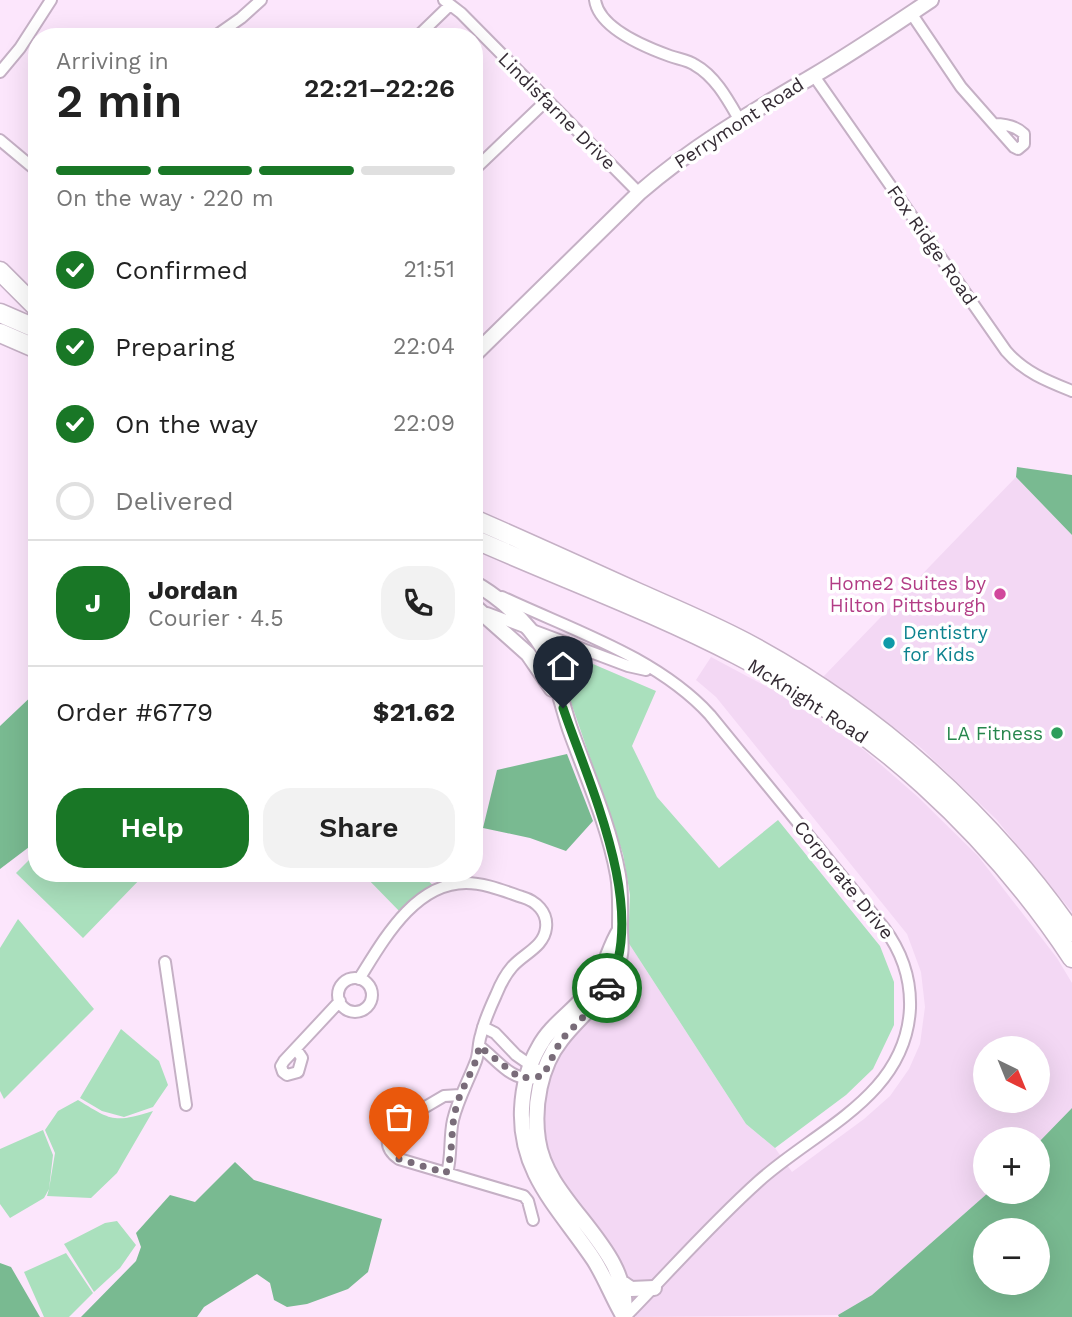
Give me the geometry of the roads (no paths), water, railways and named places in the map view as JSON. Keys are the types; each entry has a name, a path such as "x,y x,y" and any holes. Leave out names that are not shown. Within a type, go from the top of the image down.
{"highway":[{"path":"0,271 28,299"},
{"path":"0,313 28,325"},
{"path":"0,335 28,346"},
{"name":"McKnight Road","path":"483,523 721,630 780,662 838,699 902,748 968,808 1027,873 1072,932"},
{"name":"McKnight Road","path":"483,544 689,631 761,668 830,712 900,766 958,818 1016,883 1072,958"}],"street":[{"path":"33,28 51,0"},
{"path":"227,28 261,0"},
{"path":"595,0 597,12 604,20 633,40 698,66 722,92 739,119"},
{"name":"Perrymont Road","path":"483,346 639,193 682,158 739,119 814,76 931,0"},
{"path":"425,28 447,2"},
{"name":"Lindisfarne Drive","path":"447,2 473,28"},
{"path":"911,13 961,87 994,124"},
{"path":"0,72 28,36"},
{"name":"Lindisfarne Drive","path":"483,38 639,193"},
{"name":"Fox Ridge Road","path":"814,76 1006,351 1033,374 1072,391"},
{"path":"483,161 546,101"},
{"path":"0,140 28,163"},
{"name":"Corporate Drive","path":"483,587 632,656 684,690 702,707 879,921 902,956 908,983 909,1020 902,1049 892,1069 880,1084 854,1108 758,1182 625,1317"},
{"path":"483,588 529,629 547,655 613,856 620,895 622,943 612,979 598,1001 561,1040 543,1076 536,1128 543,1160 554,1180 610,1259 621,1282 626,1300 624,1317 602,1273 543,1190 532,1170 522,1129 523,1100 529,1072 544,1039 597,981 620,930"},
{"name":"Corporate Drive","path":"483,610 628,666 653,671"},
{"path":"483,614 528,654 563,708"},
{"path":"359,979 403,915 441,888 458,883 475,883 529,899 537,904 544,915 545,934 539,944 507,974 483,1027 477,1059 460,1095 451,1128 450,1158 446,1173"},
{"path":"165,962 186,1105"},
{"path":"354,978 368,984 371,989 369,1004 365,1009 355,1012 345,1008 340,1001 339,993 344,983 354,978"},
{"path":"296,1049 340,1001"},
{"path":"483,1027 495,1033 529,1072"},
{"path":"479,1046 514,1075 529,1072 543,1076"},
{"path":"460,1095 443,1096 397,1122 387,1137 389,1149 399,1159 524,1196 533,1220"},
{"path":"621,1282 631,1289 654,1288"}],"place":[{"name":"Home2 Suites by Hilton Pittsburgh","path":"1000,594"},
{"name":"Dentistry for Kids","path":"889,643"},
{"name":"LA Fitness","path":"1057,733"}]}
